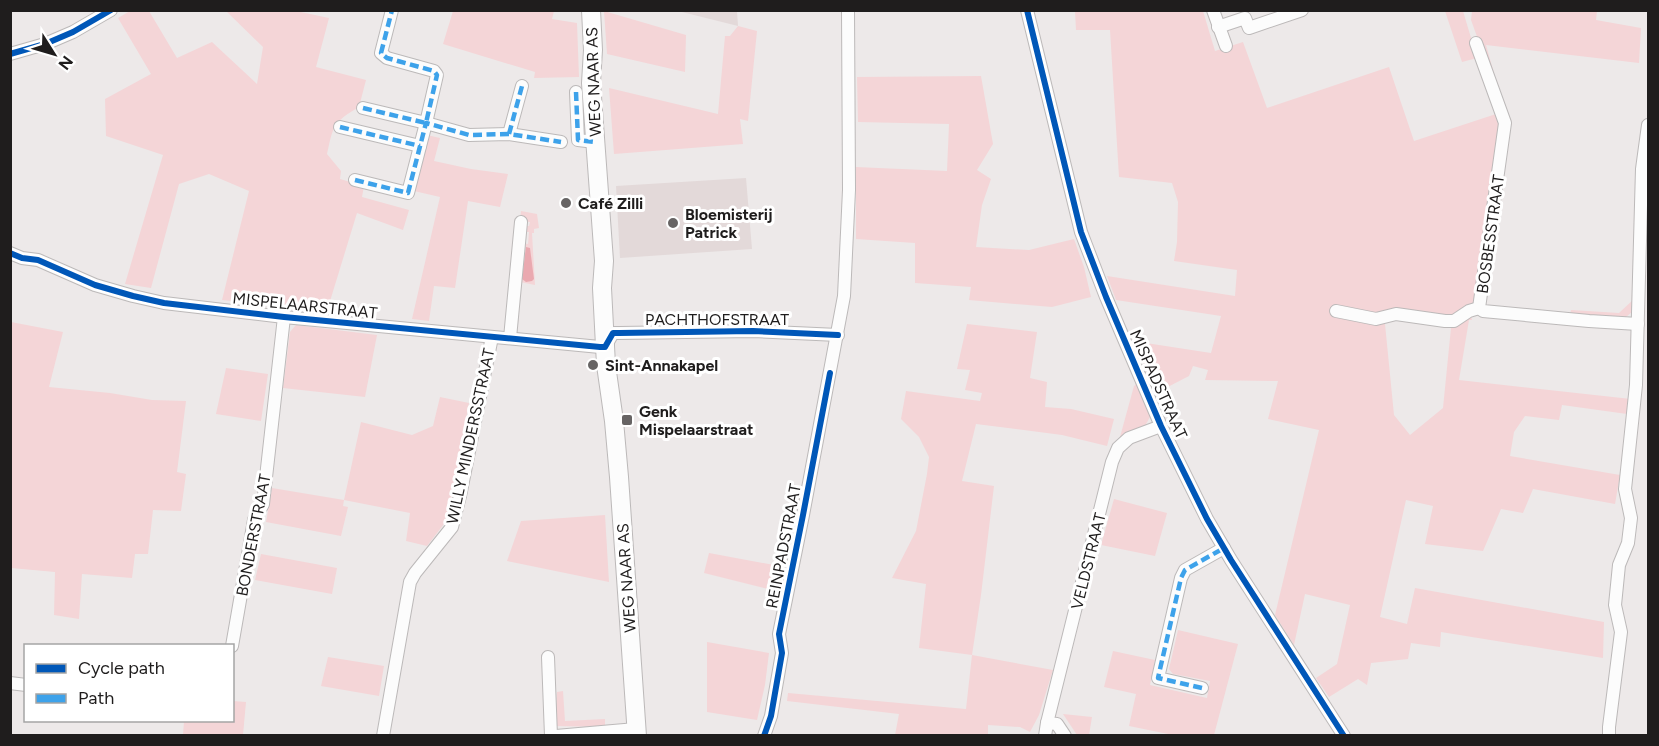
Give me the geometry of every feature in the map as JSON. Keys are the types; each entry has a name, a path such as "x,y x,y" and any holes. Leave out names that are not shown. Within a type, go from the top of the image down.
{"main road":[{"name":"WEG NAAR AS","path":"591,10 593,44 591,83 604,261 602,288 609,340 617,376 614,421 637,732"}],"street":[{"path":"10,54 45,44 73,32 111,10"},
{"path":"355,180 408,193 437,75 434,71 387,58 381,53 392,10"},
{"name":"REINPADSTRAAT","path":"764,735 771,716 782,653 779,634 844,296 849,190 848,10"},
{"name":"MISPADSTRAAT","path":"1027,10 1081,232 1161,426 1224,548 1344,735"},
{"path":"1213,10 1226,46"},
{"path":"1218,27 1245,18 1249,28 1302,10"},
{"name":"BOSBESSTRAAT","path":"1476,43 1505,123 1479,308 1483,311 1638,324"},
{"path":"509,134 522,86"},
{"path":"576,92 578,140 595,142"},
{"path":"363,108 469,135 509,134 561,142"},
{"path":"1609,735 1621,632 1616,605 1619,565 1628,543 1631,518 1625,489 1636,385 1642,169 1648,125"},
{"path":"340,127 420,146"},
{"path":"510,338 521,222"},
{"name":"MISPELAARSTRAAT","path":"10,253 22,258 38,260 95,285 164,303 492,337 609,340"},
{"path":"1336,311 1376,319 1396,314 1454,321 1469,311 1479,308"},
{"name":"BONDERSTRAAT","path":"232,644 255,520 263,504 284,316"},
{"name":"PACHTHOFSTRAAT","path":"609,340 753,330 838,334"},
{"name":"WILLY MINDERSSTRAAT","path":"383,735 408,589 415,573 452,527 492,337"},
{"name":"VELDSTRAAT","path":"1046,729 1112,462 1118,448 1129,438 1161,426"},
{"path":"1202,688 1158,678 1180,578 1185,570 1224,548"},
{"path":"548,657 554,735 637,732"},
{"name":"VELDSTRAAT","path":"1046,729 1057,724 1065,735"}],"shaded area":[{"path":"1489,10 1504,12 1510,12 1510,10 1597,11 1596,20 1641,28 1639,63 1486,45 1495,77 1492,78 1471,20 1472,11 1489,12"},
{"path":"130,11 149,11 177,58 212,42 257,84 263,47 226,11 296,11 329,18 316,67 366,80 359,107 339,121 333,131 327,154 341,171 340,179 364,186 362,197 409,210 403,230 357,213 327,311 222,300 249,191 209,174 179,184 151,288 125,284 163,155 106,136 105,99 151,74 118,18"},
{"path":"453,11 554,11 552,19 577,23 579,77 534,78 535,72 443,44"},
{"path":"604,11 686,35 685,72 607,54"},
{"path":"678,11 737,11 738,26"},
{"path":"1075,11 1203,11 1215,51 1243,42 1267,108 1389,67 1414,141 1496,114 1499,129 1476,297 1473,303 1453,318 1376,317 1333,312 1385,324 1394,415 1410,435 1443,408 1451,328 1436,325 1471,315 1472,320 1469,320 1459,380 1631,399 1627,414 1562,405 1559,420 1525,416 1514,432 1510,456 1620,475 1615,504 1533,489 1523,513 1501,509 1483,551 1425,544 1433,506 1406,500 1380,617 1407,624 1415,588 1604,622 1603,658 1441,632 1440,647 1411,643 1408,659 1371,663 1367,685 1358,679 1329,697 1316,678 1337,664 1350,605 1305,594 1294,645 1275,615 1319,430 1268,419 1278,381 1205,380 1208,370 1193,366 1189,376 1158,392 1133,341 1211,353 1221,316 1116,300 1107,276 1235,296 1237,270 1174,261 1178,202 1172,183 1119,177 1110,30 1076,30"},
{"path":"1445,11 1463,11 1477,58 1462,62"},
{"path":"738,26 757,31 748,121 740,119 743,144 614,154 609,88 718,114 725,36 730,36"},
{"path":"981,76 993,144 977,170 991,179 982,205 976,247 1029,250 1074,239 1091,297 1052,307 969,300 971,287 915,283 915,243 856,239 856,167 947,171 949,124 858,122 857,77"},
{"path":"427,135 440,138 434,161 508,174 500,207 468,201 455,288 434,286 429,321 412,319 440,197 414,191"},
{"path":"746,178 752,249 620,258 616,186"},
{"path":"521,211 537,214 539,228 534,229 532,233 535,285 520,282 523,243 528,244 529,232 525,232 525,226 529,226 530,222 520,221"},
{"path":"526,247 530,248 534,279 526,282 522,279"},
{"path":"1633,300 1633,311 1626,317 1570,315 1571,310 1619,313"},
{"path":"11,322 63,332 49,387 152,400 186,401 177,472 186,474 181,511 153,510 148,554 135,554 132,578 82,574 79,619 54,615 55,572 11,568"},
{"path":"967,324 1037,332 1030,378 1047,382 1045,407 1071,409 1114,419 1107,446 1062,435 976,424 962,481 994,486 972,655 919,648 926,584 892,578 916,531 929,457 919,437 901,419 906,391 980,401 982,393 965,390 970,370 957,369"},
{"path":"296,325 377,335 365,397 283,388 290,332"},
{"path":"226,368 268,374 261,421 216,414"},
{"path":"1137,384 1151,415 1145,426 1122,438 1120,437 1134,386"},
{"path":"440,397 469,403 447,520 427,546 406,541 410,513 344,500 361,422 412,435 433,426"},
{"path":"272,488 344,500 343,506 348,507 341,536 266,522"},
{"path":"1114,499 1167,513 1155,556 1101,545"},
{"path":"605,515 609,582 507,561 521,521"},
{"path":"709,553 779,566 776,591 704,573"},
{"path":"261,554 337,568 332,594 255,580"},
{"path":"1178,630 1238,644 1214,735 1173,735 1129,726 1136,694 1104,687 1113,651 1155,660 1150,685 1207,698 1210,681 1173,674 1169,669"},
{"path":"707,642 769,653 757,720 707,712"},
{"path":"972,655 1053,670 1039,715 1030,732 1020,727 988,725 988,735 895,735 899,714 787,701 788,693 966,709"},
{"path":"328,657 384,666 379,696 321,686"},
{"path":"563,691 565,721 605,719 605,727 555,726 557,692"},
{"path":"234,701 246,702 243,735 183,735 184,722 234,722"},
{"path":"1063,714 1092,717 1089,735 1077,735"}],"marked path":[{"path":"363,108 426,123 437,75 434,71 387,58 381,53 392,10"},
{"path":"509,134 522,86"},
{"path":"576,92 578,140 595,142"},
{"path":"355,180 408,193 426,123 469,135 509,134 561,142"},
{"path":"340,127 420,146"},
{"path":"1202,688 1158,678 1181,578 1185,570 1224,548"}],"cycle path":[{"path":"10,54 45,44 73,32 111,10"},
{"path":"1027,10 1081,232 1161,426 1207,519 1231,560 1344,736"},
{"path":"10,253 22,258 38,260 95,285 133,296 164,303 284,317 600,347 605,347 613,333 753,331 838,335"},
{"path":"764,736 771,716 782,653 779,634 830,373"}],"place":[{"name":"Café Zilli","path":"566,203"},
{"name":"Bloemisterij Patrick","path":"673,223"},
{"name":"Sint-Annakapel","path":"593,365"},
{"name":"Genk Mispelaarstraat","path":"627,420"}]}
